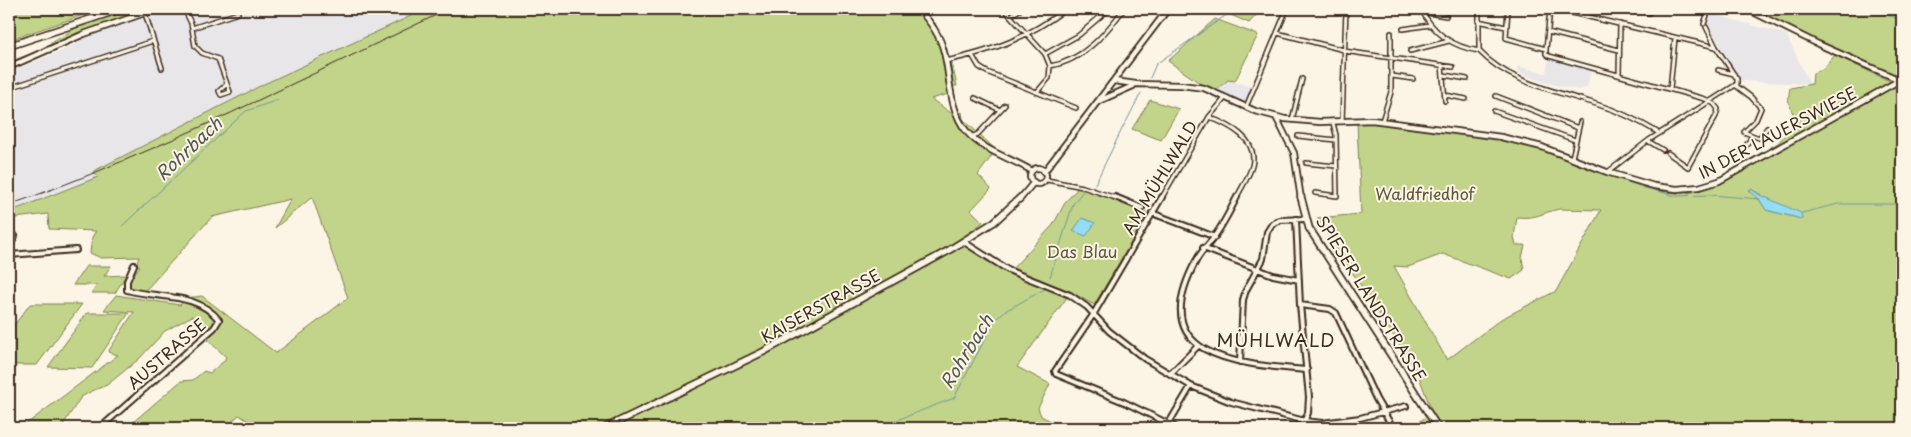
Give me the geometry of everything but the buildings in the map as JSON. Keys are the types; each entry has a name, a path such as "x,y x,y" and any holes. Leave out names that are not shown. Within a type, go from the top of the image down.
{"highway":[{"path":"9,44 111,9"},
{"path":"9,44 121,9"}],"street":[{"path":"9,68 84,34 156,9"},
{"path":"184,9 192,28 195,46 202,52 218,59 227,84"},
{"path":"919,9 939,39 946,61 955,109 961,124 971,137 990,150 1032,172"},
{"path":"1004,9 1044,54 1050,66 1049,78 1037,92"},
{"path":"1010,16 1021,9"},
{"path":"946,61 1006,46 1028,36 1066,9"},
{"path":"1044,54 1075,40 1108,9"},
{"path":"1050,66 1068,62 1087,49 1103,35 1124,9"},
{"path":"1044,172 1168,9"},
{"path":"1246,107 1287,9"},
{"path":"1342,122 1346,9"},
{"path":"1400,9 1421,10 1446,16"},
{"path":"1479,9 1479,51"},
{"path":"1508,9 1505,37 1508,40 1546,49"},
{"path":"1550,9 1546,49 1548,55 1710,101 1717,106 1718,112 1688,167 1668,153"},
{"path":"1555,9 1716,47"},
{"path":"1634,9 1649,13"},
{"path":"1709,9 1705,25 1716,47 1734,74 1737,82 1736,85"},
{"path":"1747,9 1818,44 1901,80"},
{"path":"1421,10 1430,25 1449,41 1465,49 1479,51 1491,63 1512,75 1612,109 1659,133"},
{"path":"145,13 162,68"},
{"path":"192,28 238,14"},
{"path":"1478,21 1506,27"},
{"path":"1619,75 1620,24"},
{"path":"1403,28 1430,25"},
{"path":"1548,32 1618,50"},
{"path":"1277,33 1344,51 1453,67"},
{"path":"1382,121 1391,92 1391,33"},
{"path":"1670,89 1674,38"},
{"path":"9,88 153,41"},
{"path":"1410,51 1449,41"},
{"path":"972,56 979,66 987,72 1076,108"},
{"path":"1442,65 1445,101"},
{"path":"1718,70 1734,74"},
{"path":"1444,75 1467,79"},
{"path":"1392,76 1413,79"},
{"path":"1292,120 1302,79"},
{"name":"IN DER LAUERSWIESE","path":"1276,117 1292,120 1333,122 1362,119 1506,137 1536,145 1653,186 1671,190 1703,188 1719,181 1901,80"},
{"path":"1114,81 1138,86 1194,86 1204,88 1246,107 1276,117"},
{"path":"1609,171 1648,140 1736,85"},
{"path":"1736,85 1761,108 1756,120 1744,132 1759,138 1767,128"},
{"path":"1096,102 1138,86"},
{"path":"1445,95 1466,99"},
{"path":"1496,96 1578,128"},
{"name":"AM MÜHLWALD","path":"1169,423 1056,374 1055,371 1093,315 1209,117 1226,97"},
{"path":"975,98 1000,110"},
{"path":"971,137 978,134 1005,105"},
{"path":"1494,112 1540,126 1575,140"},
{"path":"1209,117 1226,124 1242,135 1250,146 1253,158 1250,171 1215,237 1203,248 1182,295 1179,311 1183,328 1198,346 1216,355 1240,362 1307,370"},
{"name":"SPIESER LANDSTRASSE","path":"1276,117 1294,153 1305,219 1324,254 1438,428"},
{"path":"1316,193 1337,196 1336,140 1333,122"},
{"path":"1572,158 1580,122"},
{"path":"1298,136 1336,140"},
{"path":"1742,152 1752,136"},
{"path":"1648,140 1663,150"},
{"path":"1306,163 1336,166"},
{"path":"1046,180 1048,176 1044,172 1037,170 1032,172 1029,177 1034,182 1040,183 1046,180 1077,184 1110,194 1142,208"},
{"name":"KAISERSTRASSE","path":"605,428 763,352 964,242 1009,209 1034,182"},
{"path":"1152,213 1215,237"},
{"path":"1296,219 1300,304 1309,406 1301,428"},
{"path":"1240,362 1243,300 1246,290 1259,269 1264,253 1265,238 1270,227 1280,220 1305,219"},
{"path":"9,248 15,236 13,235"},
{"path":"964,242 1008,270 1070,294 1133,350 1191,386 1232,402 1305,421 1322,423 1337,422 1406,406"},
{"path":"1203,248 1259,269 1299,280"},
{"path":"9,255 76,250"},
{"name":"AUSTRASSE","path":"100,428 213,329 219,320 213,313 194,301 127,290 127,281 134,265"},
{"path":"1300,304 1330,309 1336,313 1383,412 1393,428"},
{"path":"1170,374 1198,346"},
{"path":"1178,428 1169,423 1191,386"},
{"path":"1337,422 1338,428"}],"shaded area":[{"path":"159,9 426,9 264,84 95,171 99,177 9,212 9,72 66,49 84,39 84,36"},
{"path":"1708,13 1786,34 1810,84 1741,81 1707,24"},
{"path":"1549,57 1591,68 1588,85 1579,90 1546,83 1517,72 1518,66 1546,73"},
{"path":"1228,80 1252,87 1246,104 1216,90"}],"green space":[{"path":"9,9 101,9 9,40"},
{"path":"128,9 152,9 9,66 9,62 36,52 76,28"},
{"path":"426,9 921,9 935,23 952,64 957,86 951,86 952,93 931,99 954,115 962,112 963,119 996,150 978,175 991,189 971,210 983,222 960,240 986,261 1010,274 1068,296 1017,367 1050,384 1038,408 1041,416 1065,428 401,428 399,423 388,428 260,428 239,415 225,428 126,428 181,381 193,380 204,371 210,373 224,361 226,357 208,340 214,330 192,316 165,331 139,359 107,385 81,397 61,428 21,428 118,355 108,352 134,312 104,310 116,295 180,305 186,298 202,296 276,353 348,298 312,197 275,228 291,199 212,217 144,292 133,291 128,285 131,273 135,273 140,266 136,265 139,257 101,258 90,253 92,237 96,231 49,229 48,214 15,218 9,221 9,212 98,177 94,171 264,84"},
{"path":"1225,9 1262,9 1249,23 1222,11"},
{"path":"1750,9 1902,9 1902,78 1837,51"},
{"path":"1215,19 1258,35 1235,81 1228,80 1216,90 1201,84 1168,61"},
{"name":"Waldfriedhof","path":"1835,55 1902,87 1902,199 1900,200 1902,202 1902,428 1411,428 1432,412 1418,374 1317,218 1361,214 1357,122 1384,123 1508,140 1534,146 1637,185 1677,193 1693,192 1694,187 1711,182 1778,143 1796,122 1788,100 1790,88 1812,84 1813,73 1824,68","holes":["1751,189 1802,219 1766,210 1759,199 1749,191","1559,209 1601,210 1556,291 1501,319 1447,360 1394,266 1408,267 1443,254 1511,279 1524,270 1522,258 1525,245 1516,245 1514,237 1517,217 1534,216"]},
{"path":"1150,100 1179,109 1161,140 1132,129"},
{"name":"Das Blau","path":"1079,187 1110,197 1148,214 1094,305 1071,292 1012,269 1053,225 1066,201"},
{"path":"86,266 111,266 104,276 126,275 115,293 92,293 97,285 73,285"},
{"path":"30,304 82,304 37,365 9,365 9,332"},
{"path":"87,313 129,313 92,368 48,367"}],"water":[{"path":"1751,189 1760,195 1801,213 1802,219 1766,210 1759,199 1749,190"},
{"path":"1082,218 1095,223 1086,236 1073,231"}],"waterway":[{"name":"Rohrbach","path":"1150,78 1156,64 1235,9"},
{"path":"1869,9 1902,20"},
{"name":"Rohrbach","path":"1126,122 1141,93"},
{"name":"Rohrbach","path":"122,226 246,111 278,100"},
{"name":"Rohrbach","path":"1095,184 1125,123"},
{"path":"1642,187 1676,196 1710,195 1760,199"},
{"name":"Rohrbach","path":"1050,277 1073,204 1083,191"},
{"path":"1802,213 1838,204 1902,204"},
{"name":"Rohrbach","path":"877,428 954,398 995,320 1005,311 1045,289"}],"railway":[{"path":"9,205 66,184 177,138 449,9"}],"district":[{"name":"MÜHLWALD","path":"1276,339"}]}
